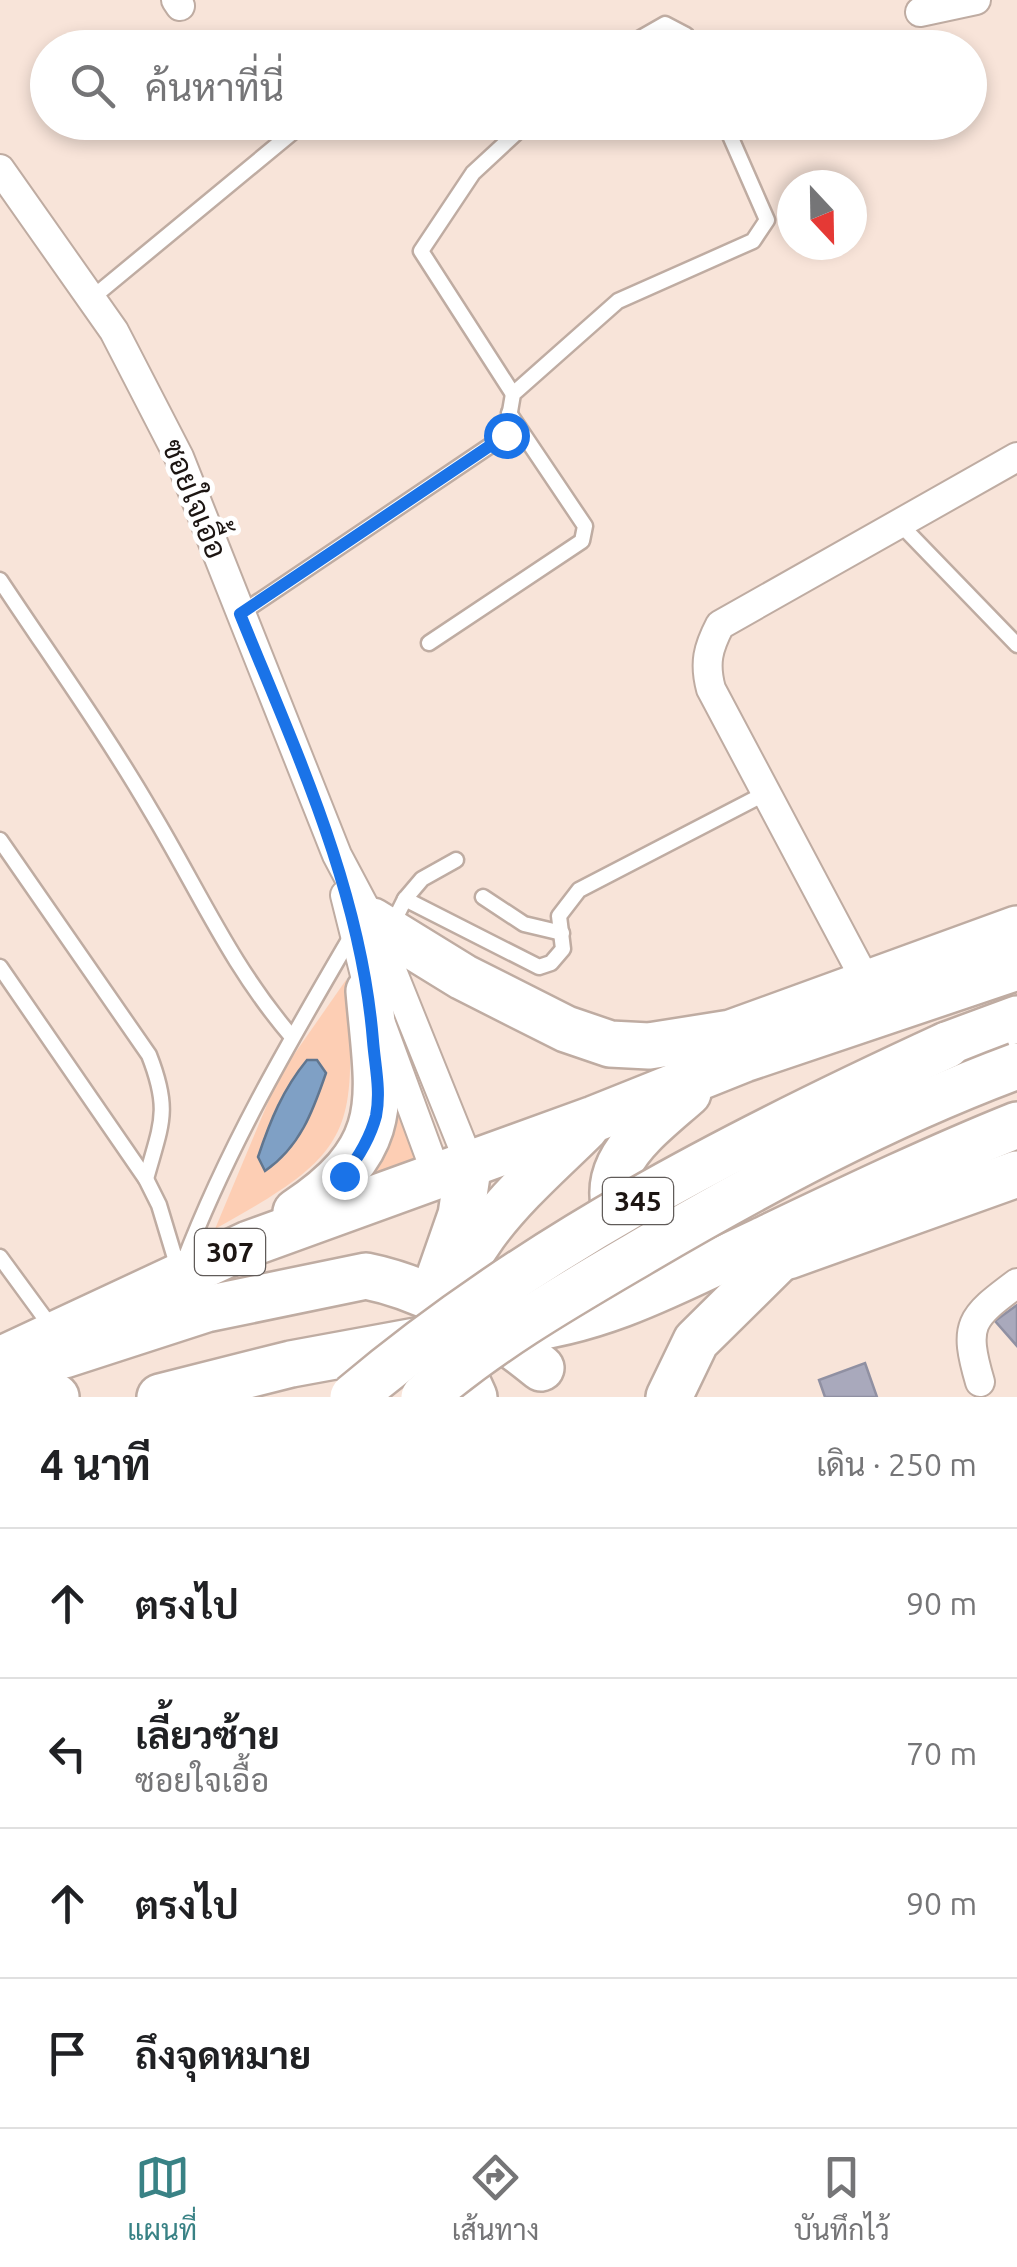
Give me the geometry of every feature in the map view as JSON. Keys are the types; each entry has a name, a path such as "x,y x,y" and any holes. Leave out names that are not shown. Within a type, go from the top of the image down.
{"main road":[{"path":"380,921 463,978 566,1029 610,1044 679,1044 731,1033 1017,929"},
{"path":"923,962 1017,945"},
{"path":"465,1189 594,1119 729,1064 1017,967"},
{"path":"248,1244 344,1176 369,1138 378,1088 370,991"},
{"path":"700,1270 651,1263 634,1248 615,1215 612,1192 616,1168 633,1143 787,1011"},
{"name":"345","path":"353,1397 398,1359 562,1244 705,1163 947,1044 1017,1019"},
{"name":"345","path":"424,1397 522,1323 726,1203 867,1130 1017,1066"},
{"path":"465,1189 515,1195 594,1119"},
{"path":"160,1397 291,1364 401,1320 483,1338 590,1317 700,1270 939,1156 1017,1125"},
{"path":"669,1397 696,1341 778,1260 939,1156"},
{"path":"778,1260 1017,1174"},
{"path":"465,1189 538,1252 588,1272 641,1278 700,1270"},
{"path":"465,1189 483,1338 474,1397"},
{"path":"465,1189 462,1273 483,1338"},
{"path":"449,1397 483,1338 465,1189"},
{"name":"307","path":"0,1360 248,1244 465,1189"},
{"path":"0,1376 206,1309 341,1278 392,1282 483,1338"},
{"path":"0,1376 37,1384 56,1397"}],"street":[{"path":"920,12 976,0"},
{"name":"ซอยใจเอื้อ","path":"0,169 92,298 179,457 337,855 380,921"},
{"path":"866,981 711,689 705,666 710,644 720,625 1017,457"},
{"path":"380,921 370,991 465,1189"},
{"path":"380,921 465,1189"},
{"path":"980,1382 969,1344 970,1327 978,1314 1017,1283"}],"lane":[{"path":"92,298 283,140"},
{"path":"509,140 473,173 421,251 513,394"},
{"path":"240,614 506,435 513,394 618,301 753,241 767,220 732,140"},
{"path":"429,643 582,541 585,526 510,413"},
{"path":"900,524 1017,645"},
{"path":"0,580 130,774 208,907 224,946 292,1037"},
{"path":"380,921 539,967 551,963 563,949 559,916 579,890 766,793"},
{"path":"0,840 149,1055 164,1092 162,1122 146,1179"},
{"path":"180,1274 213,1184 292,1037 380,921 422,879 456,860"},
{"path":"483,896 524,924 562,933"},
{"path":"0,967 146,1179 159,1205 180,1274"},
{"path":"0,1257 55,1332"}],"shaded area":[{"path":"346,980 350,1074 346,1107 336,1134 320,1158 295,1180 215,1229 279,1076"},
{"path":"391,1054 430,1156 288,1219 356,1164"}],"water":[{"path":"307,1060 317,1060 326,1073 316,1101 296,1139 265,1171 258,1157 267,1131 284,1094"}],"building":[{"path":"1017,1305 1017,1346 995,1321"},
{"path":"865,1363 877,1397 825,1397 819,1380"}],"route":[{"path":"344,1176 369,1138 376,1115 378,1088 370,991 337,855 240,614 506,435"}]}
